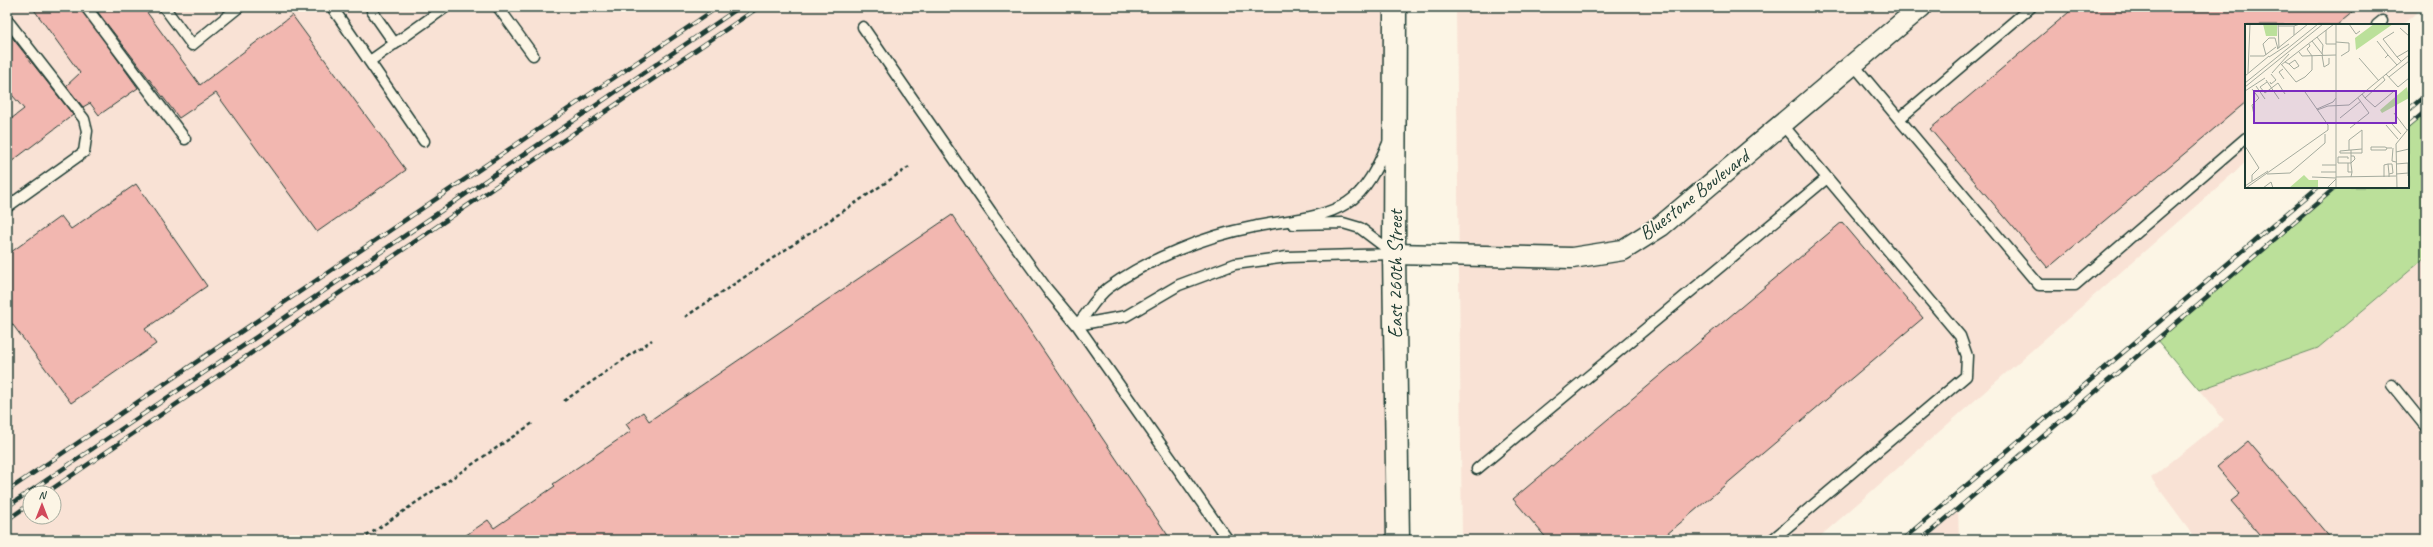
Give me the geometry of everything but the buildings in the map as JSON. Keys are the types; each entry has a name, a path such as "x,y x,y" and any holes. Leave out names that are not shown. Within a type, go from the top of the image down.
{"main road":[{"name":"East 260th Street","path":"1395,7 1394,254 1398,540"}],"street":[{"name":"Bluestone Boulevard","path":"1394,254 1572,258 1624,250 1661,226 1920,7"}],"lane":[{"path":"86,7 185,140"},
{"path":"164,7 192,45 239,7"},
{"path":"332,7 424,141"},
{"path":"370,61 446,7"},
{"path":"498,7 533,56"},
{"path":"1899,119 2031,7"},
{"path":"372,10 395,44"},
{"path":"7,20 84,118 87,131 84,152 7,208"},
{"path":"863,27 991,212 1047,289 1077,325 1228,540"},
{"path":"1853,64 2039,285 2075,285 2245,139"},
{"path":"1772,540 1966,376 1967,356 1960,336 1782,124"},
{"path":"1077,325 1108,289 1158,259 1205,239 1332,211 1348,202 1363,188 1379,162 1395,127"},
{"path":"1477,469 1827,178"},
{"path":"1272,224 1343,223 1360,228 1394,254"},
{"path":"1077,325 1126,316 1178,285 1235,264 1287,256 1394,254"},
{"path":"2392,384 2426,427"}],"path":[{"path":"685,317 909,167"},
{"path":"564,401 652,340"},
{"path":"361,540 533,423"}],"shaded area":[{"path":"7,7 1395,7 1399,540 7,540"},
{"path":"1456,7 2423,7 2403,24 2245,24 2245,163 1816,540 1462,540"},
{"path":"2426,257 2426,540 2197,540 2151,478 2224,420 2199,390 2318,348"},
{"path":"1958,509 1959,540 1921,540"}],"green space":[{"path":"2426,111 2426,257 2318,348 2199,390 2157,340 2335,188 2409,188 2409,125"}],"railway":[{"path":"7,491 718,7"},
{"path":"7,507 740,7"},
{"path":"58,485 759,7"},
{"path":"2409,109 2426,95"},
{"path":"2409,125 2426,111"},
{"path":"1902,540 2317,188"},
{"path":"1921,540 2335,188"},
{"path":"7,520 22,510"}]}
